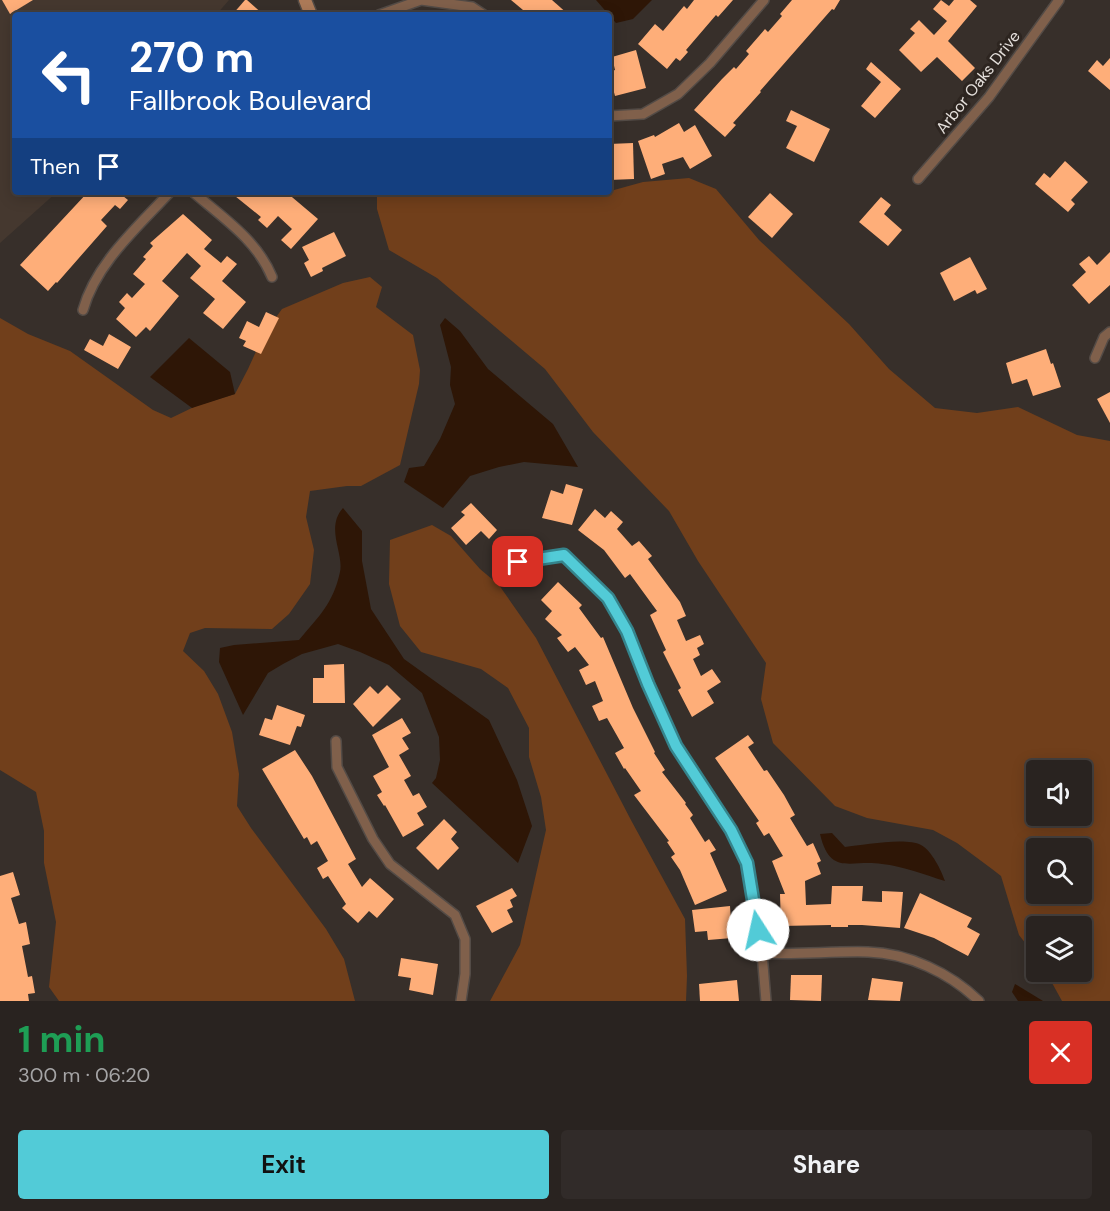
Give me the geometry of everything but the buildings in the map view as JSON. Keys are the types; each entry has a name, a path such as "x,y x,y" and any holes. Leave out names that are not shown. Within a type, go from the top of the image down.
{"street":[{"path":"387,12 421,0 472,7 480,12"},
{"path":"612,116 643,114 678,94 710,63 764,0"},
{"name":"Arbor Oaks Drive","path":"918,179 989,97 1059,0"},
{"path":"83,310 88,292 111,257 167,195"},
{"path":"196,195 251,243 265,261 272,277"},
{"path":"1095,358 1104,337 1110,332"},
{"path":"518,562 564,555 608,598 627,631 676,746 731,830 747,863 762,953 766,1001"},
{"path":"336,741 338,767 373,839 390,864 455,915 465,939 465,974 461,1001"},
{"path":"762,953 870,951 897,956 913,960 939,972 962,986 979,1001"}],"shaded area":[{"path":"0,0 229,0 219,12 12,12 12,195 54,195 0,243"},
{"path":"596,0 652,0 633,19 616,23 612,18 612,12 606,12"},
{"path":"689,178 716,189 759,240 849,324 889,369 935,408 977,413 1018,407 1077,435 1110,441 1110,1001 1062,1001 1052,982 1092,982 1092,916 1026,916 1026,944 1019,935 1001,876 957,843 933,830 867,818 835,806 773,743 761,699 766,663 698,561 669,511 593,432 545,369 437,278 389,250 377,209 377,195 544,195 551,197 612,195 612,191 643,182"},
{"path":"370,277 382,287 376,307 413,335 420,370 419,384 400,465 361,486 310,491 306,517 314,550 310,584 289,614 272,629 205,628 190,633 183,651 204,671 218,694 232,732 239,774 237,806 326,929 344,959 355,1001 59,1001 49,987 56,922 44,863 44,831 36,792 0,770 0,318 28,334 70,351 153,410 171,418 196,406 235,394 264,334 282,309 343,283"},
{"path":"445,318 460,331 488,369 553,424 578,467 524,462 499,467 470,476 443,508 404,482 409,468 424,466 440,439 455,404 450,385 451,367 440,325"},
{"path":"189,338 230,372 235,394 192,408 150,377"},
{"path":"343,508 362,531 362,561 371,609 404,659 489,720 517,780 532,826 518,863 432,783 436,778 440,760 439,737 422,693 389,665 338,644 302,654 268,673 243,715 219,662 220,648 299,640 324,609 337,583 341,565 335,532 338,516"},
{"path":"432,525 451,536 480,569 499,585 536,638 685,919 686,1001 490,1001 520,945 546,830 541,797 529,757 529,728 508,688 481,669 421,652 400,626 389,584 390,540"},
{"path":"832,833 845,847 895,842 921,845 939,866 945,881 890,865 851,864 836,861 824,847 820,834"},
{"path":"1015,984 1043,1001 1018,1001 1012,992"}],"route":[{"path":"518,562 564,555 608,598 627,631 676,746 731,830 747,863 758,930"}]}
